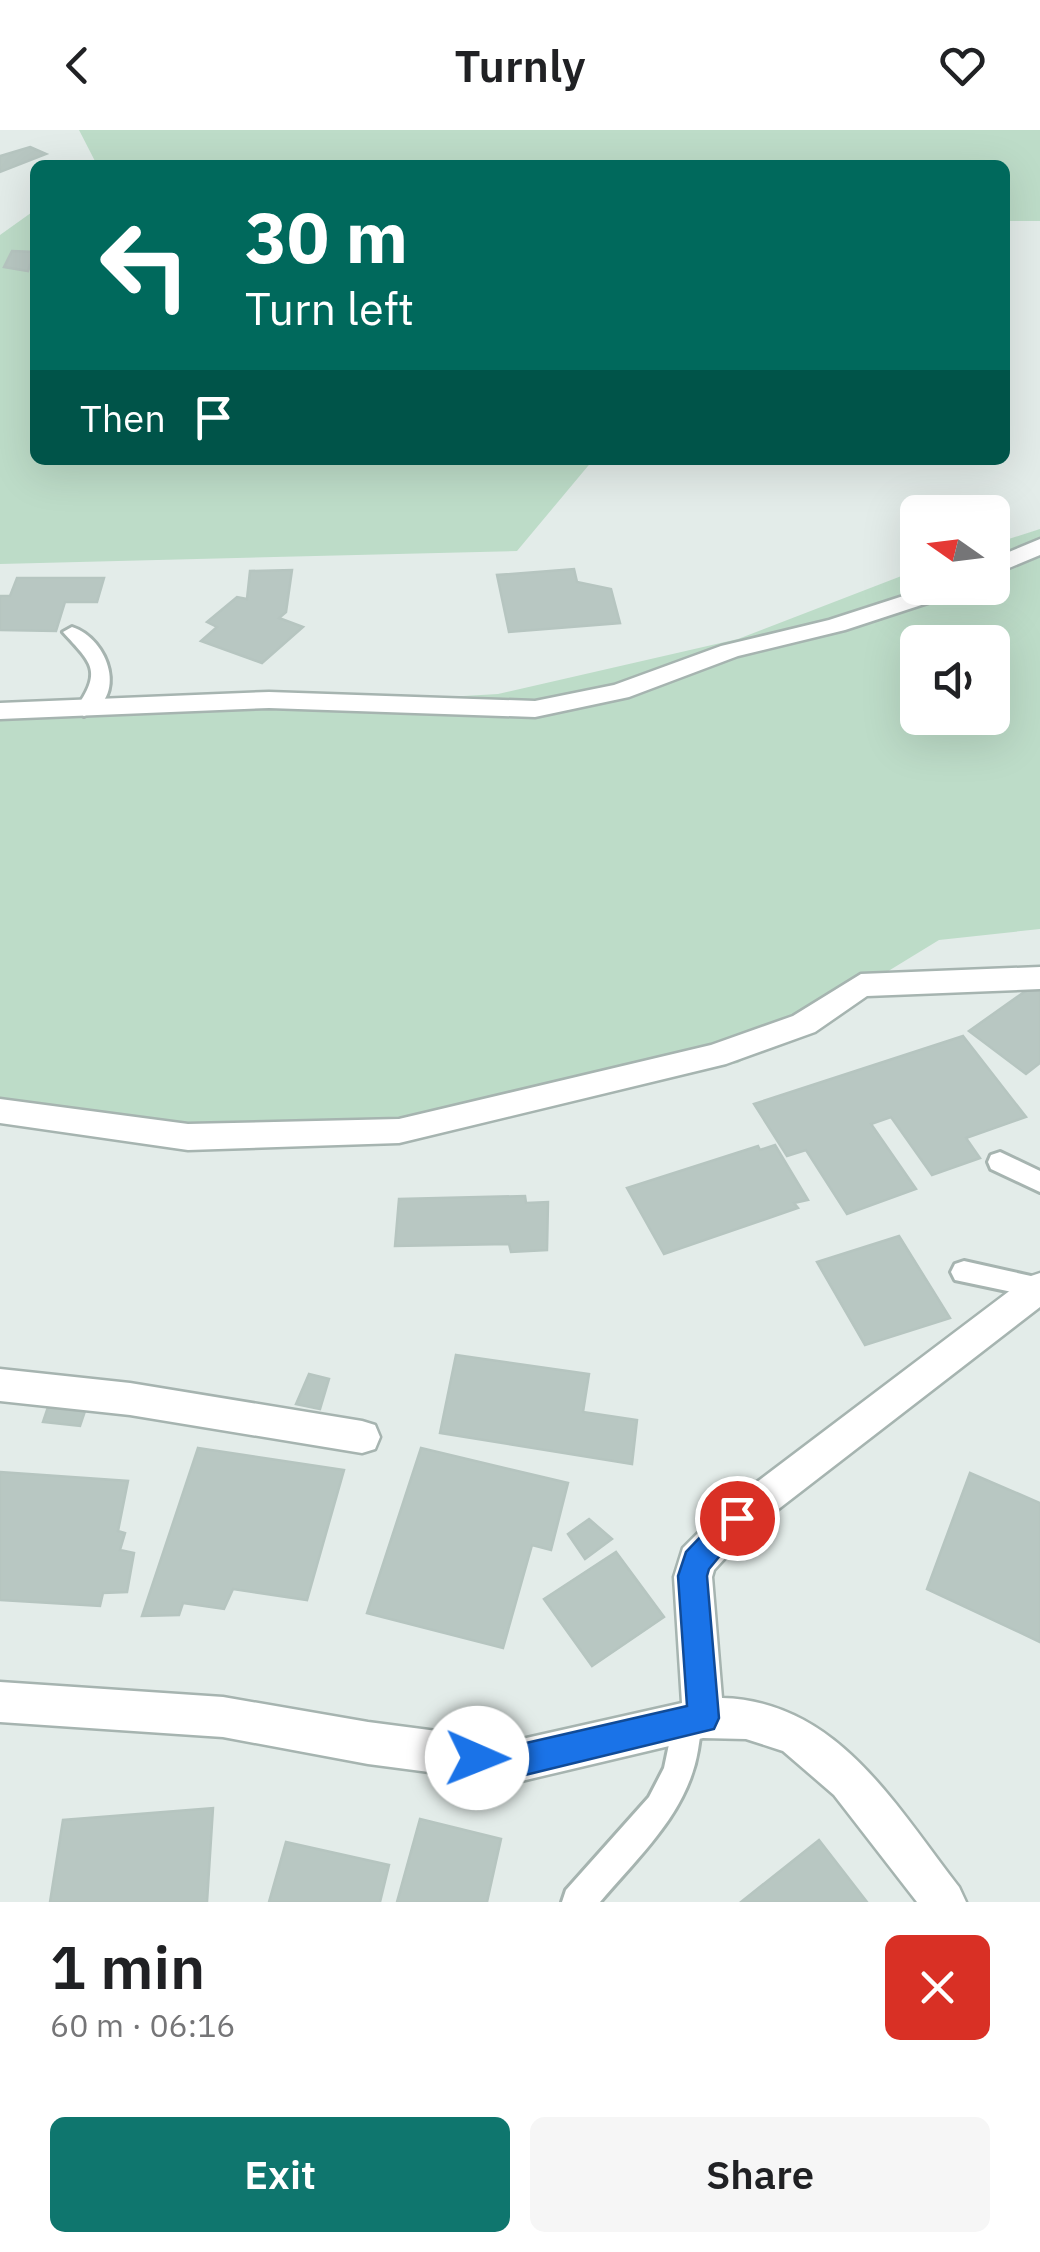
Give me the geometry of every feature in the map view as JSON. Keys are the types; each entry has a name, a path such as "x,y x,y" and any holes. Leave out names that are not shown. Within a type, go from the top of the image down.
{"street":[{"path":"1010,560 1040,546"},
{"path":"0,710 84,710 270,700 536,709 620,692 730,651 900,604"},
{"path":"0,1111 188,1137 399,1131 715,1056 804,1024 861,985 1040,978"},
{"path":"695,1720 693,1576 697,1562 737,1518 1039,1288"},
{"path":"0,1385 130,1399 362,1437"},
{"path":"1,1702 223,1717 368,1743 513,1762 695,1720 746,1719 795,1734 850,1780 944,1902"}],"lane":[{"path":"72,632 93,647 101,665 100,692 84,710"},
{"path":"1000,1162 1040,1182"},
{"path":"964,1272 1039,1288"},
{"path":"578,1902 660,1808 679,1772 695,1720"}],"green space":[{"path":"79,130 1040,130 1040,221 1010,221 1010,160 94,160"},
{"path":"30,214 30,465 589,465 517,551 0,564 0,235"},
{"path":"1040,529 1040,929 939,940 738,1063 255,1141 0,1123 0,706 327,704 498,694 738,639 900,577 900,605 1010,605 1010,539"}],"building":[{"path":"30,147 46,154 0,172 0,156"},
{"path":"12,251 30,252 28,271 4,267"},
{"path":"574,569 577,582 611,589 620,623 509,632 497,575"},
{"path":"292,570 286,612 279,618 303,627 262,663 201,641 217,627 207,622 237,597 247,599 250,571"},
{"path":"17,578 104,578 97,602 65,602 56,631 0,630 0,596 10,596"},
{"path":"1034,985 1040,989 1040,1063 1026,1074 969,1031"},
{"path":"963,1036 1026,1117 966,1138 980,1158 932,1175 891,1117 871,1124 916,1189 847,1214 806,1150 787,1156 754,1104"},
{"path":"775,1145 808,1200 794,1203 798,1208 664,1254 627,1188 758,1146 760,1150"},
{"path":"525,1196 526,1203 548,1202 547,1250 511,1252 509,1244 395,1246 399,1199"},
{"path":"899,1236 950,1318 865,1345 817,1262"},
{"path":"456,1355 589,1374 583,1412 637,1420 632,1464 440,1433"},
{"path":"309,1374 329,1379 320,1409 296,1404"},
{"path":"49,1404 86,1408 80,1426 43,1422"},
{"path":"198,1448 344,1470 307,1600 233,1589 224,1609 183,1603 179,1615 142,1616"},
{"path":"421,1448 568,1483 551,1550 532,1545 503,1648 367,1613"},
{"path":"0,1472 128,1481 118,1531 125,1533 120,1550 134,1553 127,1592 103,1593 100,1606 0,1600"},
{"path":"970,1473 1040,1503 1040,1642 927,1589"},
{"path":"589,1519 612,1539 585,1559 568,1534"},
{"path":"616,1552 664,1617 592,1666 544,1599"},
{"path":"213,1808 207,1902 50,1902 63,1820"},
{"path":"420,1819 501,1839 487,1902 397,1902"},
{"path":"819,1840 867,1902 741,1902"},
{"path":"286,1842 389,1865 380,1902 269,1902"}],"route":[{"path":"477,1758 513,1762 704,1718 693,1576 697,1562 737,1518"}]}
